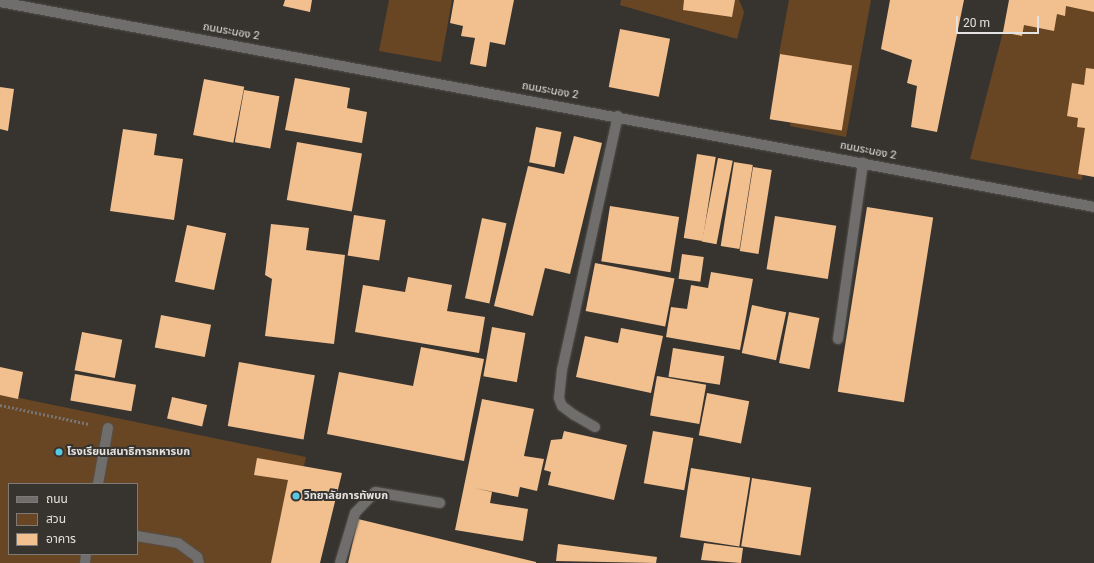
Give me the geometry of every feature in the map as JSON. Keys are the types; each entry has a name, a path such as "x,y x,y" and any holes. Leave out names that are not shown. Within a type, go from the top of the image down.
{"street":[{"name":"ถนนระนอง 2","path":"0,2 618,116 1094,207"},
{"path":"595,427 574,416 562,406 559,398 562,370 618,116"},
{"path":"838,339 863,163"},
{"path":"98,483 108,428"},
{"path":"340,563 355,513 375,492 440,503"},
{"path":"138,536 178,543 197,557 199,563"}],"path":[{"path":"0,404 108,428"}],"green space":[{"path":"389,0 452,0 441,62 379,51"},
{"path":"621,0 739,0 744,12 737,39 620,5"},
{"path":"789,0 871,0 846,137 790,126 802,58 779,54"},
{"path":"1055,0 1094,0 1094,91 1082,180 970,159 1003,32"},
{"path":"0,394 306,457 281,563 0,563"}],"building":[{"path":"285,0 312,0 310,12 283,6"},
{"path":"454,0 514,0 505,45 490,42 486,67 470,64 475,38 461,36 463,26 450,23"},
{"path":"684,0 735,0 732,17 683,10"},
{"path":"890,0 964,0 937,132 911,127 917,86 907,83 912,60 881,49"},
{"path":"1009,0 1094,0 1094,12 1066,6 1065,16 1057,14 1054,31 1024,25 1022,36 1003,32"},
{"path":"620,29 670,39 659,97 609,87"},
{"path":"780,54 852,65 842,131 770,119"},
{"path":"1086,68 1094,69 1094,177 1078,174 1085,128 1077,127 1078,118 1067,116 1072,83 1084,85"},
{"path":"295,78 350,88 347,108 367,112 362,143 285,130"},
{"path":"204,79 244,87 233,143 193,135"},
{"path":"0,87 14,89 8,131 0,129"},
{"path":"244,90 279,96 270,148 235,142"},
{"path":"536,127 562,132 555,167 529,162"},
{"path":"123,129 157,134 154,155 183,159 174,220 110,211"},
{"path":"574,136 602,143 570,274 545,268 533,316 494,306 528,166 564,174"},
{"path":"297,142 362,153 352,212 287,200"},
{"path":"697,154 716,157 702,241 684,238"},
{"path":"718,158 733,161 717,244 702,241"},
{"path":"734,162 753,165 739,249 721,246"},
{"path":"753,167 772,170 758,254 740,251"},
{"path":"610,206 679,217 670,272 601,261"},
{"path":"867,207 933,217 904,402 838,392"},
{"path":"354,215 386,220 379,261 348,255"},
{"path":"775,216 836,226 828,279 767,269"},
{"path":"482,218 506,223 489,303 465,298"},
{"path":"271,224 309,228 306,250 345,255 334,344 265,336 272,279 265,275"},
{"path":"187,225 226,233 214,290 175,282"},
{"path":"682,254 704,257 700,282 679,279"},
{"path":"595,263 675,278 665,327 586,311"},
{"path":"711,272 753,279 740,350 666,337 671,307 687,309 691,285 708,288"},
{"path":"408,277 452,285 447,311 485,317 479,353 355,332 363,285 405,292"},
{"path":"752,305 786,312 776,360 742,353"},
{"path":"789,312 819,318 810,369 779,363"},
{"path":"161,315 211,325 205,357 155,347"},
{"path":"492,327 525,333 517,382 483,376"},
{"path":"621,328 663,336 651,393 576,377 585,336 618,343"},
{"path":"82,332 122,340 115,378 75,370"},
{"path":"421,347 484,359 464,461 327,434 339,372 413,386"},
{"path":"673,348 724,356 720,385 668,377"},
{"path":"239,362 315,375 304,439 228,426"},
{"path":"0,367 23,372 18,399 0,395"},
{"path":"75,374 136,385 131,411 70,401"},
{"path":"657,376 706,385 699,424 650,415"},
{"path":"707,393 749,401 741,443 699,435"},
{"path":"172,397 207,405 202,427 167,418"},
{"path":"482,399 534,409 524,456 544,459 537,491 520,487 518,497 474,488 492,492 490,503 528,509 523,541 455,530"},
{"path":"564,431 627,445 614,500 548,485 551,472 544,470 551,440 562,439"},
{"path":"653,431 693,438 684,490 644,483"},
{"path":"257,458 342,473 320,563 271,563 288,480 254,475"},
{"path":"691,468 750,477 739,547 680,537"},
{"path":"752,478 811,487 800,556 741,546"},
{"path":"358,519 536,562 536,563 348,563"},
{"path":"704,543 743,548 741,563 701,560"},
{"path":"558,544 657,557 656,563 556,561"}],"place":[{"name":"โรงเรียนเสนาธิการทหารบก","path":"59,452"},
{"name":"วิทยาลัยการทัพบก","path":"296,496"}]}
